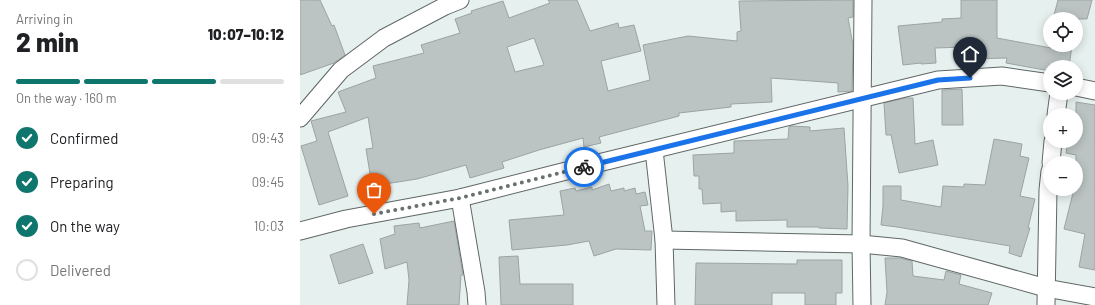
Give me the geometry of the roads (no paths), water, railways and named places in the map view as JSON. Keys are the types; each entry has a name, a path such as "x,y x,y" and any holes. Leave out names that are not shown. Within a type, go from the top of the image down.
{"street":[{"path":"300,118 341,70 384,38 445,6 460,0"},
{"path":"862,305 860,244 863,0"},
{"path":"300,231 346,219 460,198 862,100 938,80 1002,76 1043,82"},
{"path":"1083,88 1095,91"},
{"path":"654,150 664,240 666,305"},
{"path":"1046,297 1048,196"},
{"path":"460,198 477,305"},
{"path":"664,240 860,244 902,248 1046,297 1095,297"}]}
